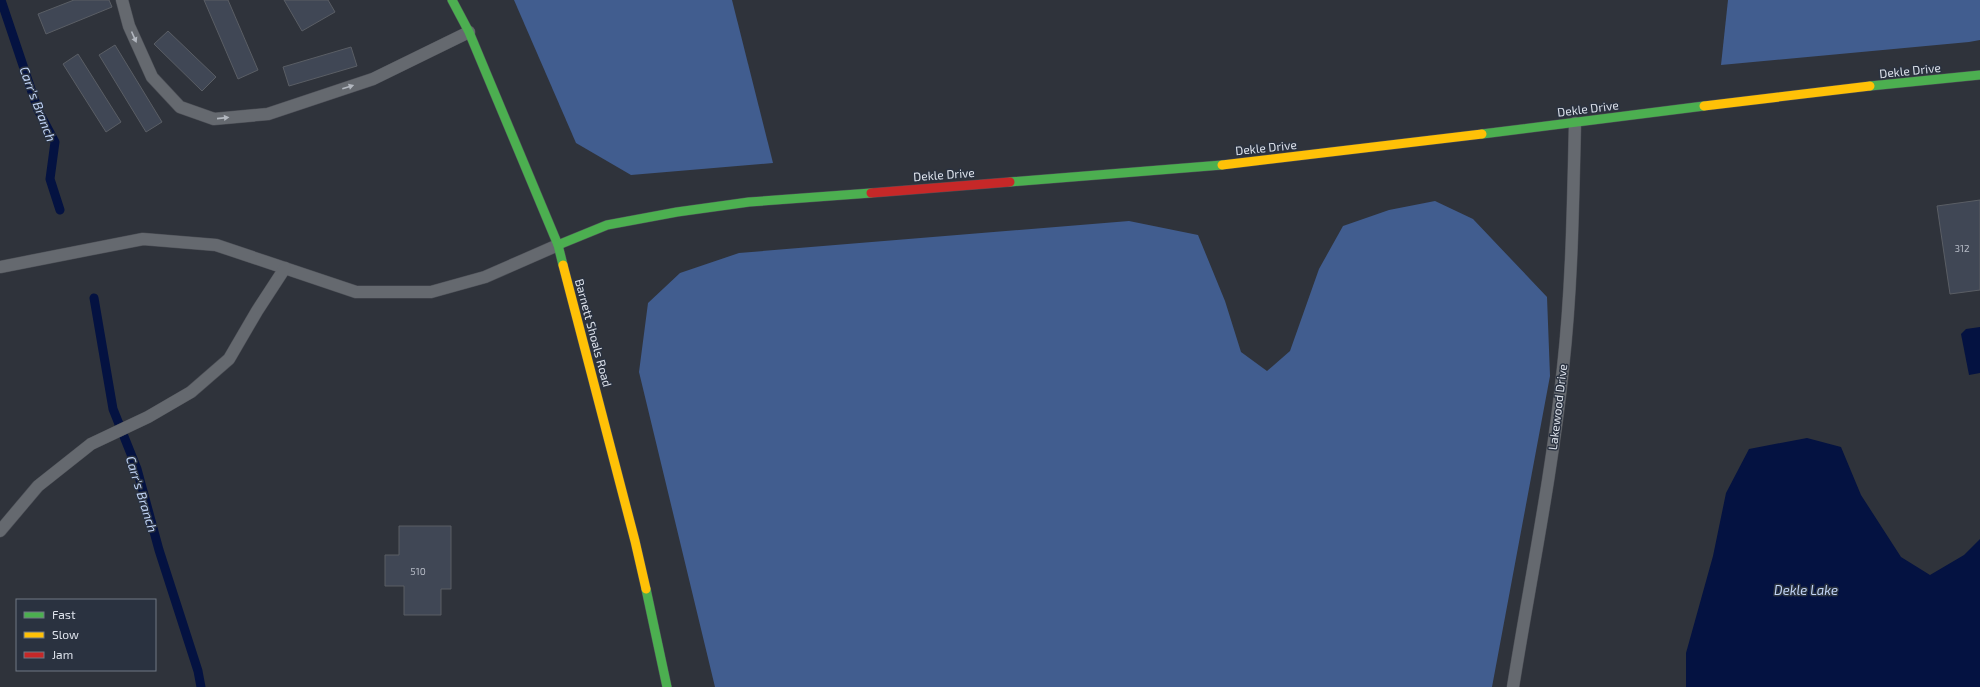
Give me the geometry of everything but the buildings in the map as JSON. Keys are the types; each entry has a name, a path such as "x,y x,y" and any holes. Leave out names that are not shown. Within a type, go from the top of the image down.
{"street":[{"name":"Barnett Shoals Road","path":"452,0 468,32 558,244 635,541 667,687"},
{"name":"Dekle Drive","path":"558,244 607,225 677,212 749,202 1195,168 1575,123 1789,95 1980,75"}],"lane":[{"path":"122,0 129,26 152,77 180,107 214,119 268,114 373,79 468,32"},
{"name":"Lakewood Drive","path":"1513,687 1554,447 1563,368 1569,295 1575,123"},
{"path":"0,267 143,238 216,244 356,292 431,292 485,277 558,244"},
{"path":"0,531 38,486 91,444 148,417 191,392 229,359 257,311 285,268"}],"shaded area":[{"path":"514,0 732,0 773,163 631,175 576,143"},
{"path":"1728,0 1980,0 1980,40 1721,65"},
{"path":"1435,201 1473,219 1547,297 1550,376 1492,687 715,687 639,372 648,303 680,273 739,253 1129,221 1198,235 1225,301 1241,352 1267,371 1290,351 1319,269 1343,226 1389,210"}],"water":[{"path":"1980,327 1980,373 1969,375 1961,334 1966,329"},
{"name":"Dekle Lake","path":"1807,438 1841,447 1861,495 1901,557 1930,575 1964,555 1980,539 1980,687 1686,687 1686,653 1713,556 1726,493 1749,449"}],"waterway":[{"name":"Carr's Branch","path":"1,0 38,110 55,142 50,179 60,210"},
{"name":"Carr's Branch","path":"94,298 113,409 137,469 159,550 198,671 201,687"}],"traffic: fast":[{"path":"452,0 469,32 558,245 563,265"},
{"path":"1870,86 1980,75"},
{"path":"1482,134 1704,106"},
{"path":"1010,182 1222,165"},
{"path":"558,245 607,225 677,212 749,202 871,193"},
{"path":"646,589 667,687"}],"traffic: slow":[{"path":"1704,106 1870,86"},
{"path":"1222,165 1482,134"},
{"path":"563,265 635,541 646,589"}],"traffic: jam":[{"path":"871,193 1010,182"}]}
